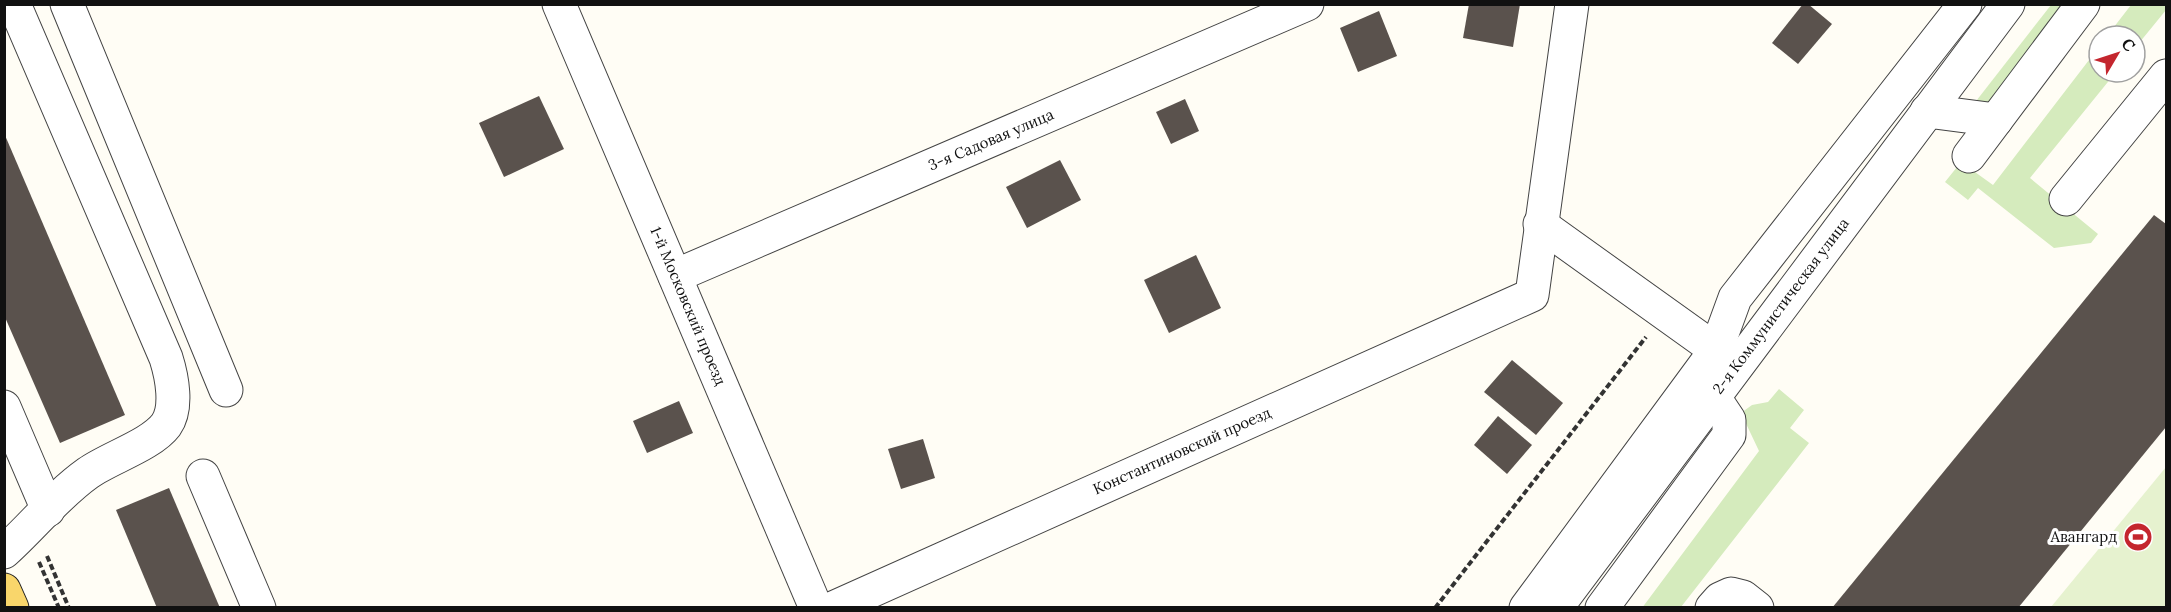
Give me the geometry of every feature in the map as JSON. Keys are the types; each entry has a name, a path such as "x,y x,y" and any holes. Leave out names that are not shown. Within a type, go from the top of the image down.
{"main road":[{"path":"4,590 12,608"}],"street":[{"path":"4,552 89,472 151,438 166,425 172,409 172,381 166,358 14,4"},
{"path":"67,4 226,390"},
{"name":"1-й Московский проезд","path":"559,4 816,608"},
{"name":"3-я Садовая улица","path":"675,276 1308,4"},
{"path":"1572,4 1540,224 1716,350"},
{"path":"1526,608 1716,350 1736,298 1965,4"},
{"name":"2-я Коммунистическая улица","path":"1556,608 2008,4"},
{"path":"1969,156 2083,4"},
{"path":"2066,198 2166,76"},
{"path":"1927,111 1996,120"},
{"name":"Константиновский проезд","path":"833,608 1532,296 1540,224"},
{"path":"1602,608 1730,435 1729,420 1713,396"},
{"path":"4,407 48,510"},
{"path":"203,476 259,608"},
{"path":"1712,608 1720,598 1731,594 1743,597 1757,608"}],"path":[{"path":"1435,608 1665,313"}],"green space":[{"path":"2051,5 2065,5 1989,106 1973,105"},
{"path":"2131,5 2166,5 2166,10 2147,33 2147,24 2116,24"},
{"path":"2087,63 2087,84 2106,84 2030,178 2098,234 2091,243 2054,248 1978,188 1968,200 1945,182 1961,162 1993,185"},
{"path":"1779,389 1804,410 1790,428 1809,443 1681,607 1642,608 1759,451 1741,413 1752,405 1768,402"},
{"name":"Авангард","path":"2166,467 2166,607 2051,607"}],"building":[{"path":"1469,4 1520,4 1513,47 1463,38"},
{"path":"1803,4 1808,4 1832,24 1798,64 1772,43"},
{"path":"1379,11 1397,56 1358,72 1340,28"},
{"path":"539,96 564,149 504,177 479,123"},
{"path":"1185,99 1199,131 1171,144 1156,112"},
{"path":"4,133 125,415 60,443 4,315"},
{"path":"1060,160 1081,200 1027,228 1006,187"},
{"path":"2154,215 2166,224 2166,427 2018,608 1832,608"},
{"path":"1196,255 1221,308 1169,333 1144,280"},
{"path":"1512,360 1563,403 1536,435 1484,392"},
{"path":"679,401 693,433 647,453 633,421"},
{"path":"1498,416 1532,445 1507,474 1474,445"},
{"path":"923,439 935,478 901,489 888,449"},
{"path":"169,488 220,608 157,608 116,510"}],"place":[{"name":"Авангард","path":"2138,537"}]}
